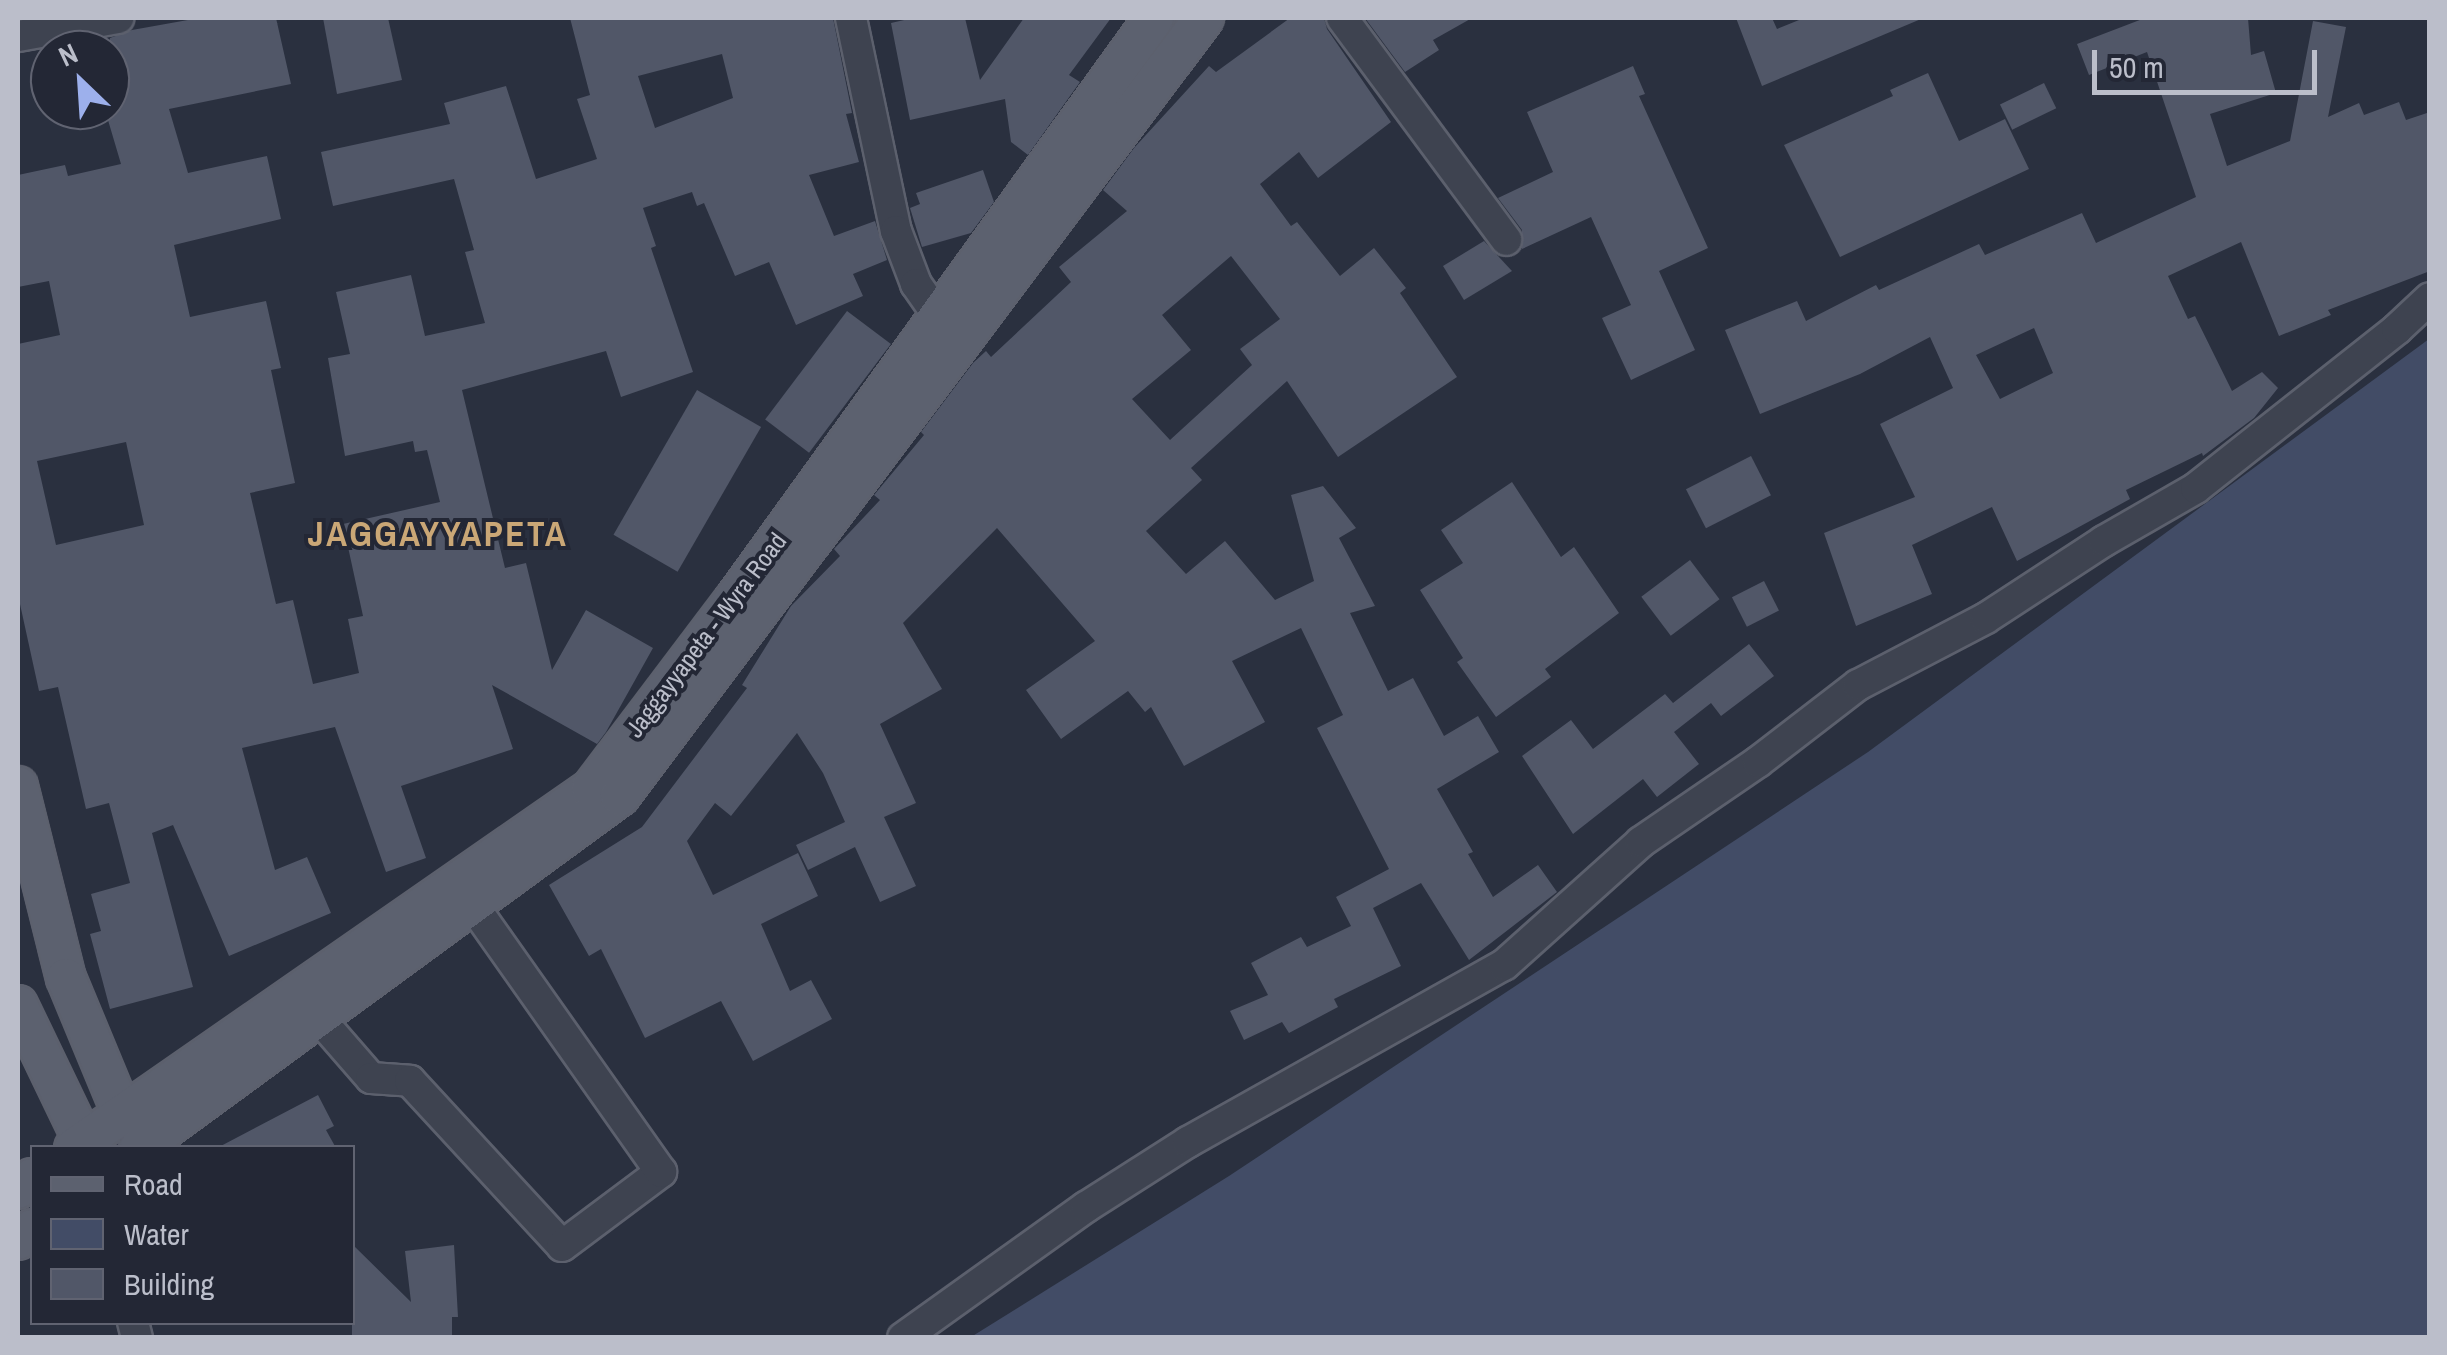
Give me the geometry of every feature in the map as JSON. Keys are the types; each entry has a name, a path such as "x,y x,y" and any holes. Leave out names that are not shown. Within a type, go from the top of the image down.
{"main road":[{"name":"Jaggayyapeta - Wyra Road","path":"81,1145 120,1112 306,1004 464,892 592,789 1154,18"},
{"path":"464,892 620,796 1204,18"},
{"path":"18,786 66,978 120,1112"},
{"path":"18,1004 81,1145"},
{"path":"142,1145 306,1004"}],"street":[{"path":"18,36 118,18"},
{"path":"851,18 896,231 916,284 938,316"},
{"path":"1342,18 1506,240"},
{"path":"903,1338 1086,1207 1188,1142 1504,965 1641,842 1758,762 1858,685 1986,618 2104,541 2196,488 2397,329 2430,298"},
{"path":"306,1004 370,1078 410,1080 562,1246 661,1172 464,892"}],"water":[{"path":"2429,339 2429,1337 971,1337 1229,1176 1868,752"}],"building":[{"path":"199,18 276,18 291,84 169,109 188,173 267,156 281,219 174,245 190,317 266,301 281,368 271,370 295,483 250,493 276,604 293,600 313,684 359,673 348,619 363,616 343,524 440,502 427,450 415,452 413,441 345,456 328,358 350,354 336,292 411,275 425,336 485,323 465,252 474,250 454,179 333,206 321,152 450,124 444,103 506,86 536,179 597,159 577,99 590,95 570,18 833,18 852,113 846,114 859,162 809,175 834,236 875,221 887,260 853,274 863,296 796,325 769,262 735,276 704,203 697,206 692,192 643,208 656,246 651,248 693,372 621,397 606,351 462,390 505,568 526,563 552,670 586,610 653,648 606,732 597,744 492,685 513,749 401,786 426,858 386,872 335,727 242,748 275,870 307,857 331,913 229,956 173,825 152,833 193,987 110,1009 90,934 101,931 91,894 130,883 109,803 86,809 58,687 39,691 18,595 18,344 60,335 49,281 18,287 18,175 65,165 68,176 121,164 111,130 130,130 130,31","holes":["722,54 733,98 655,128 638,76","126,442 144,525 56,545 37,461"]},
{"path":"323,18 388,18 402,80 337,94"},
{"path":"913,18 965,18 980,80 1024,18 1111,18 1069,75 1080,82 1028,155 1011,142 1005,99 910,120 891,23"},
{"path":"1290,18 1324,18 1327,29 1391,122 1318,178 1299,152 1260,184 1291,226 1297,222 1340,276 1374,248 1406,288 1400,293 1457,377 1338,457 1287,381 1191,468 1202,480 1146,531 1186,574 1225,541 1275,600 1314,581 1291,495 1323,486 1356,528 1339,538 1375,606 1350,613 1388,691 1413,678 1444,736 1478,716 1499,752 1437,789 1473,852 1468,854 1493,897 1538,865 1557,892 1469,960 1421,883 1373,908 1401,966 1334,999 1338,1007 1289,1033 1282,1022 1244,1040 1230,1011 1268,995 1251,963 1301,937 1307,947 1351,926 1336,897 1389,869 1317,728 1343,715 1301,628 1232,661 1265,722 1184,766 1151,707 1145,712 1128,691 1061,739 1026,690 1095,641 997,528 903,623 942,689 880,724 916,803 884,817 916,886 880,902 855,847 808,870 796,845 845,822 823,773 797,733 731,816 715,803 687,841 713,895 798,853 818,896 761,924 790,991 811,980 832,1019 753,1061 721,1001 645,1038 601,949 589,956 549,885 642,827 747,688 742,685 791,606 840,556 834,549 880,500 874,495 924,435 921,432 973,363 986,351 991,357 1071,282 1059,267 1127,211 1103,190 1134,148 1209,66 1216,72","holes":["1231,256 1280,319 1240,349 1252,365 1170,440 1132,399 1191,350 1162,315"]},
{"path":"1365,18 1472,18 1433,40 1439,50 1405,72"},
{"path":"1736,18 1772,18 1777,29 1804,18 1921,19 1762,86"},
{"path":"2145,18 2248,18 2251,55 2264,51 2276,93 2210,114 2227,166 2290,141 2313,21 2346,27 2328,117 2359,103 2364,115 2399,102 2406,120 2430,112 2430,271 2328,310 2331,315 2279,336 2241,242 2168,276 2188,319 2195,316 2232,391 2262,372 2278,388 2254,418 2203,456 2202,453 2126,490 2130,499 2017,561 1992,507 1912,545 1932,594 1856,626 1824,533 1915,497 1880,424 1953,388 1930,337 1860,374 1760,414 1725,330 1797,301 1806,321 1876,285 1879,290 1979,244 1985,255 2082,213 2096,243 2196,197 2147,52 2089,75 2077,44","holes":["2034,328 2053,373 2000,399 1976,355"]},
{"path":"1633,66 1645,94 1639,96 1708,248 1659,271 1695,350 1631,380 1602,318 1631,305 1591,217 1522,249 1522,230 1498,198 1553,172 1527,112"},
{"path":"1928,73 1959,141 2005,119 2029,169 1840,257 1784,145 1893,96 1890,90"},
{"path":"2044,83 2056,108 2012,130 2000,104"},
{"path":"983,170 994,202 971,233 922,247 910,208 920,204 916,193"},
{"path":"1484,241 1512,271 1464,300 1443,266"},
{"path":"847,311 891,344 809,453 765,420"},
{"path":"697,390 761,427 678,572 614,535"},
{"path":"1751,456 1771,495 1706,528 1686,489"},
{"path":"1512,482 1561,557 1574,547 1619,613 1545,669 1551,677 1496,717 1457,662 1463,658 1420,590 1463,563 1441,530"},
{"path":"1690,560 1719,599 1671,636 1641,597"},
{"path":"1764,581 1779,610 1747,627 1732,597"},
{"path":"1749,644 1774,676 1721,716 1711,703 1674,732 1699,764 1657,797 1643,779 1573,834 1522,756 1571,720 1593,749 1665,694 1673,703"},
{"path":"318,1095 334,1126 326,1130 334,1145 223,1145"},
{"path":"454,1245 458,1317 452,1317 452,1338 352,1338 355,1247 411,1302 405,1251"}],"district":[{"name":"JAGGAYYAPETA","path":"438,534"}]}
